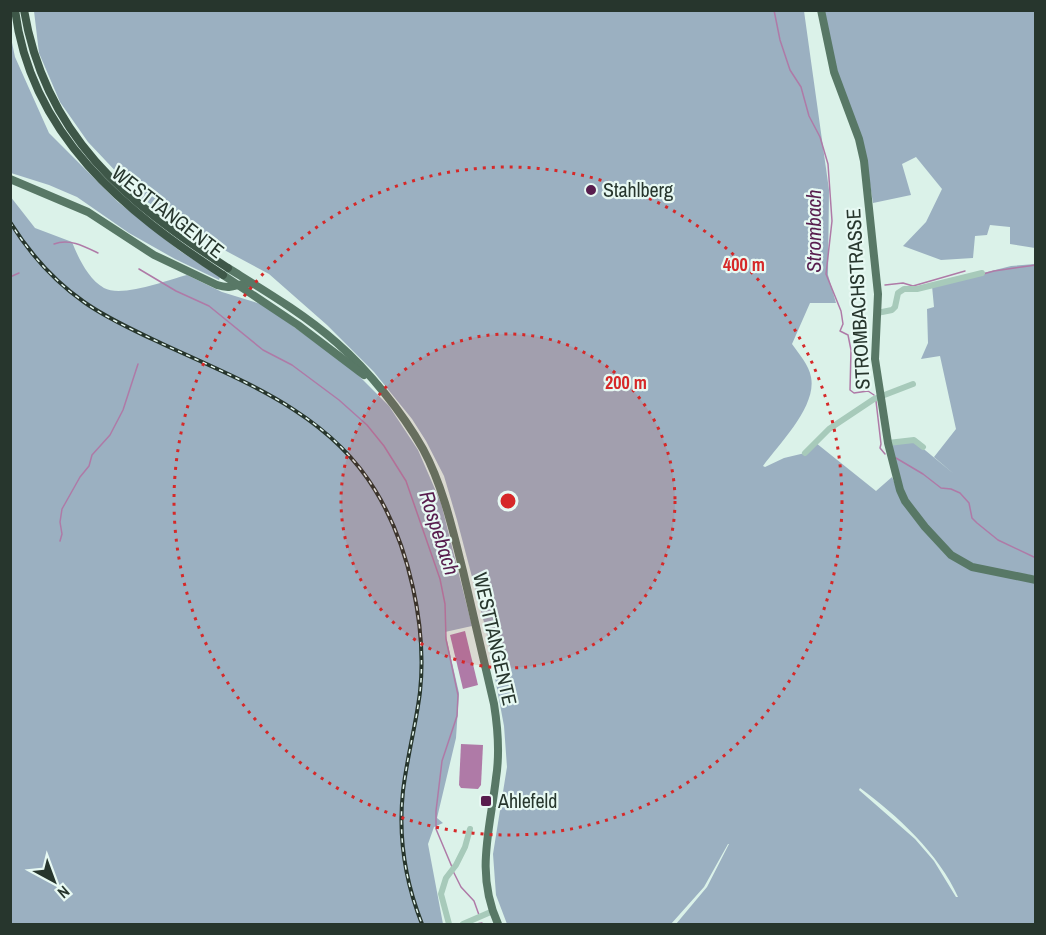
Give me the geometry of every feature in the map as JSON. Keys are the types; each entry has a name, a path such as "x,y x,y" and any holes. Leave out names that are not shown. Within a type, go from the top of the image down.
{"highway":[{"name":"WESTTANGENTE","path":"15,10 24,50 35,83 59,130 80,158 96,176 149,223 225,272"},
{"name":"WESTTANGENTE","path":"24,10 33,51 42,76 67,126 85,150 118,186 225,272"}],"main road":[{"name":"STROMBACHSTRASSE","path":"821,10 834,72 859,139 864,161 876,267 875,359 888,443 895,474 905,501 945,550 972,567 1035,580"},
{"path":"10,179 88,212 154,255 217,285 227,288 248,283 255,285"},
{"name":"WESTTANGENTE","path":"225,272 255,285 336,342 358,363 398,411 424,451 455,537 498,730 497,777 485,852 486,886 498,924"},
{"name":"WESTTANGENTE","path":"225,272 238,285 298,325 372,381"}],"street":[{"path":"877,313 892,310 895,307 898,293 904,289 916,289 982,273"},
{"path":"805,453 829,429 874,399 914,384"},
{"path":"888,443 914,440 923,447"},
{"path":"449,924 441,894 446,878 465,847 470,829"},
{"path":"463,924 493,911"}],"shaded area":[{"path":"34,11 804,11 829,190 828,275 836,303 810,303 792,344 810,373 811,388 808,400 796,424 763,466 805,453 816,443 876,491 892,477 902,501 950,558 1035,582 1035,924 676,924 707,887 728,844 704,887 671,924 507,924 496,895 493,854 507,767 504,726 486,630 457,520 444,476 426,441 412,419 374,372 327,325 269,274 215,245 141,198 88,142 60,102 39,53","holes":["860,788 916,837 940,866 958,897 934,861 915,839 859,790"]},
{"path":"824,11 1035,11 1035,248 1010,244 1010,227 990,225 987,235 975,236 973,258 941,260 903,246 926,222 942,189 916,157 902,164 911,195 873,203 866,160 837,72"},
{"path":"10,33 15,57 49,133 118,202 180,251 220,277 219,280 129,233 77,197 11,173"},
{"path":"10,196 35,228 72,242 88,273 104,288 112,291 133,290 187,275 222,292 264,305 353,370 389,406 418,450 441,503 472,626 445,632 459,693 456,738 437,818 443,823 434,827 428,844 443,924 11,924"},
{"path":"1035,264 1035,576 971,563 962,559 936,537 920,518 903,488 892,443 914,441 954,474 934,457 956,429 940,356 921,359 928,343 927,309 934,307 932,286 1011,266"},
{"path":"465,631 478,685 463,689 450,635"},
{"path":"461,744 483,745 481,785 478,789 461,788 459,785"}],"waterway":[{"name":"Strombach","path":"774,10 780,40 790,70 801,87 809,116 820,137 828,164 832,221 826,274 841,311 843,324 840,331 848,335 851,350 850,390 854,393 868,391 874,395"},
{"name":"Rospebach","path":"54,244 71,242 98,253"},
{"path":"983,274 1036,265"},
{"name":"Rospebach","path":"139,269 176,291 209,306 263,350 292,365 339,400 367,425 384,446 406,481 440,579 445,604 446,639 458,695 457,716 442,761 436,811 436,829 452,867"},
{"path":"885,285 903,283 913,286 965,271"},
{"name":"Rospebach","path":"10,277 19,273"},
{"path":"60,541 62,509 89,466 92,455 110,435 123,410 138,364"},
{"name":"Strombach","path":"876,401 880,448 885,454"},
{"name":"Strombach","path":"896,458 941,488 960,493 969,503 972,518 977,523 998,540 1036,558"},
{"name":"Rospebach","path":"453,871 461,887 474,901 479,915"},
{"name":"Rospebach","path":"476,924 482,923"}],"railway":[{"path":"10,222 43,266 84,302 100,313 246,383 305,417 355,462 375,490 387,512 406,561 413,587 421,641 420,692 405,778 401,825 407,875 422,924"}],"place":[{"name":"Stahlberg","path":"591,190"},
{"name":"Ahlefeld","path":"486,801"}]}
